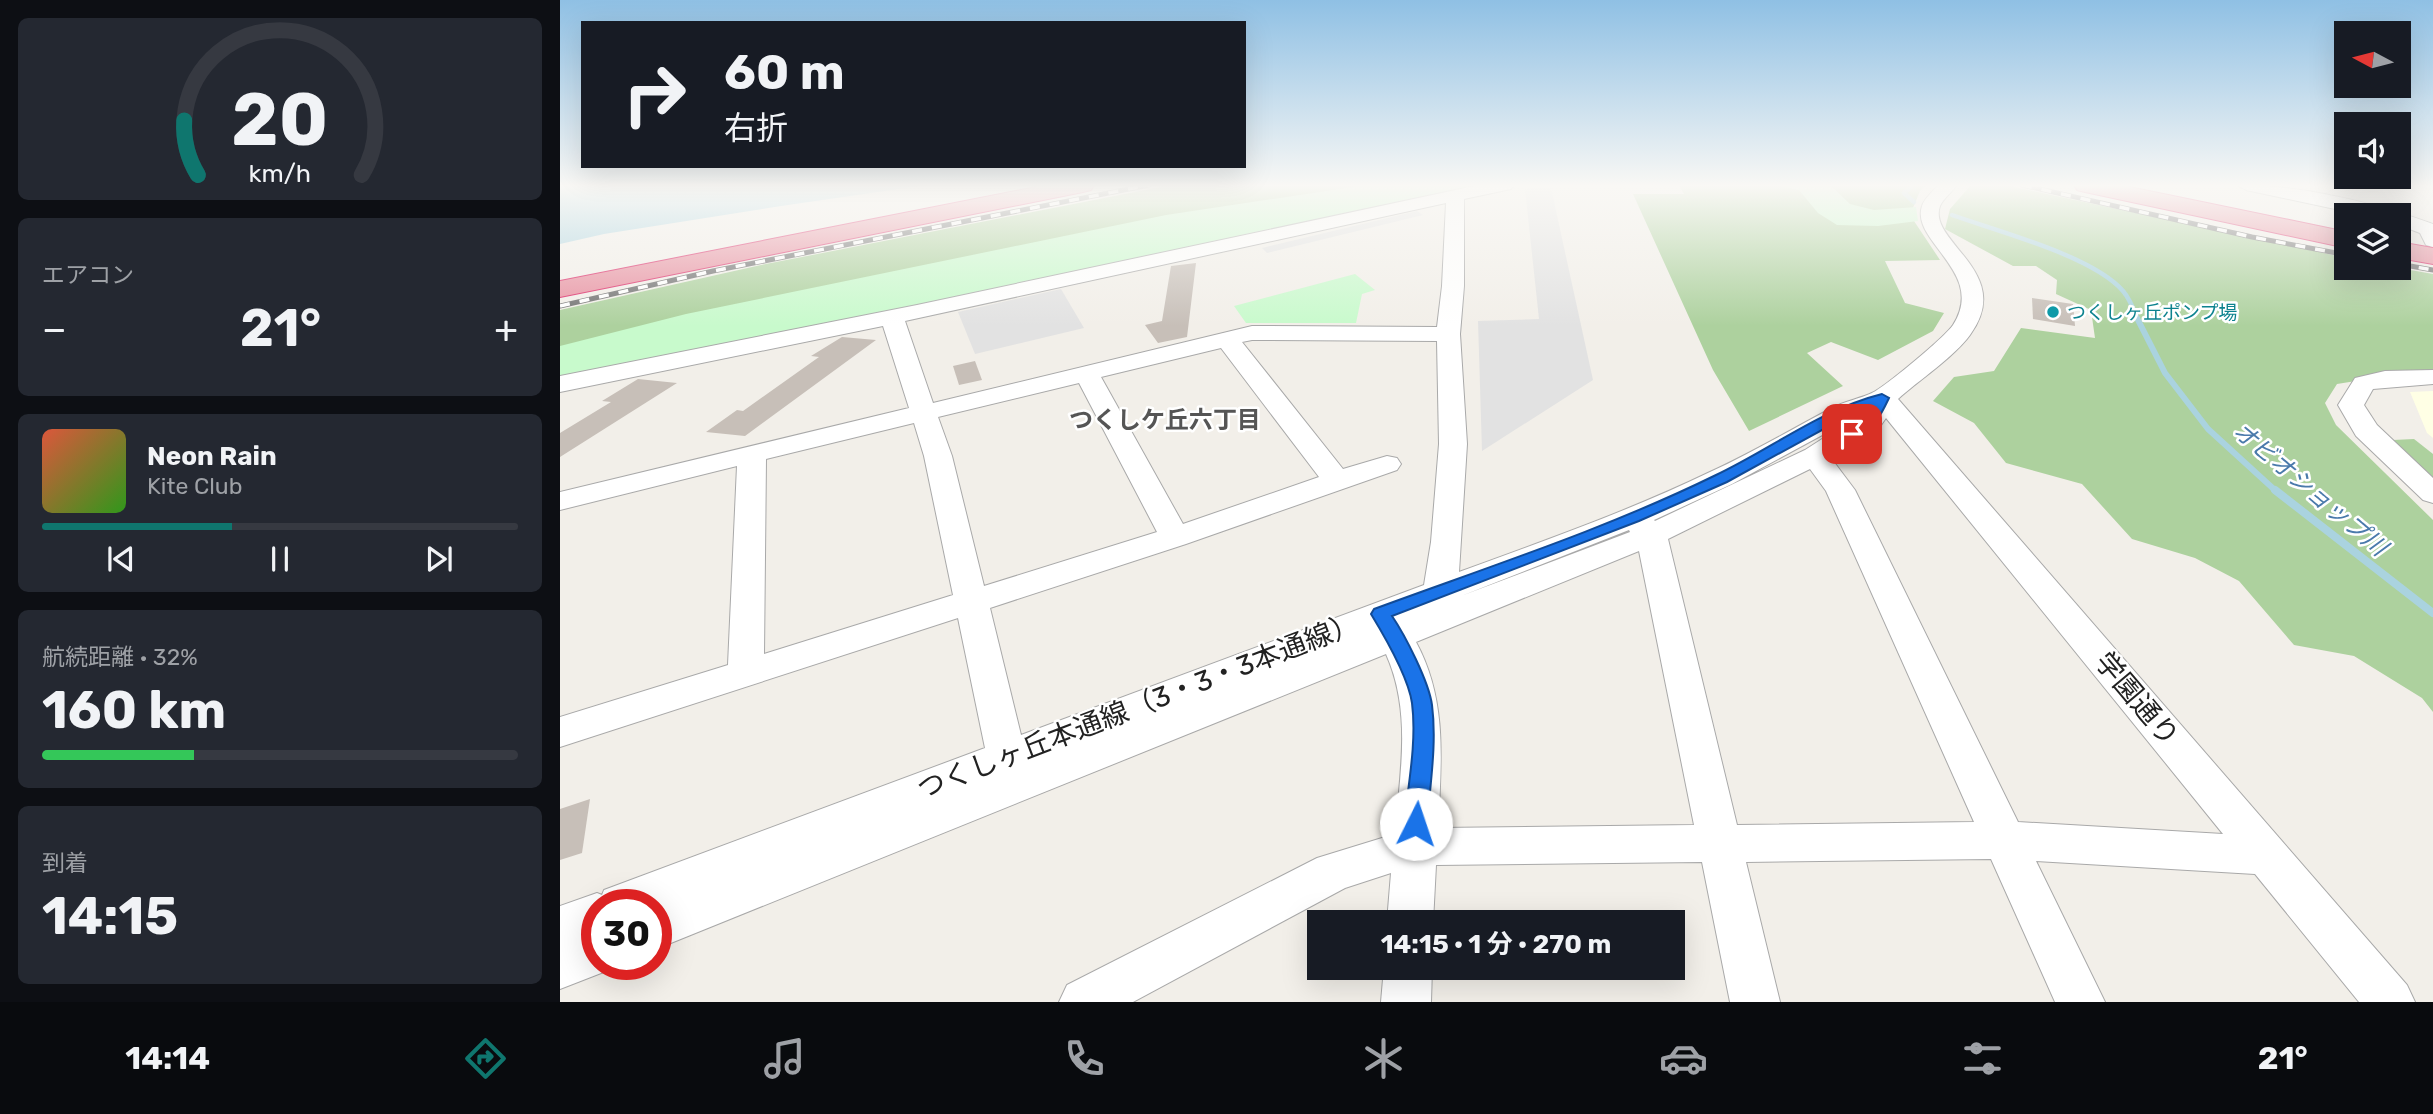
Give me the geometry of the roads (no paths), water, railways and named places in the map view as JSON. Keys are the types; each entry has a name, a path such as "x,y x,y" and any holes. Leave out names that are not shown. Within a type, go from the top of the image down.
{"highway":[{"path":"560,279 802,232"},
{"path":"560,289 848,232"},
{"path":"2308,232 2334,237"},
{"path":"2411,244 2433,248"},
{"path":"2411,252 2433,256"}],"street":[{"path":"560,384 892,318 1290,232"},
{"path":"1448,603 1447,542 1453,444 1448,334 1454,232"},
{"name":"つくしヶ丘本通線（3・3・3本通線）","path":"1642,526 1722,478 1848,410 1882,398 1960,333 1971,314 1973,294 1967,275 1937,232"},
{"path":"892,318 926,413 1010,770"},
{"path":"560,501 1252,333 1448,334"},
{"path":"1226,338 1337,481"},
{"path":"1086,373 1175,537"},
{"path":"2433,377 2385,379 2364,383 2351,405 2366,430 2433,494"},
{"name":"つくしヶ丘本通線（3・3・3本通線）","path":"666,889 1010,770 1642,526 1815,456 1870,422 1882,398"},
{"name":"学園通り","path":"1882,398 2270,856 2390,1002"},
{"path":"746,673 752,455"},
{"path":"1815,456 1840,490 2080,1002"},
{"path":"560,732 1175,537 1387,464"},
{"path":"1642,526 1721,843 1755,1002"},
{"path":"1388,625 1422,702 1423,733 1411,910"},
{"name":"つくしヶ丘本通線（3・3・3本通線）","path":"672,921 1010,770"},
{"path":"1084,1002 1333,872 1414,847 2003,840 2270,856"},
{"path":"560,928 581,920"},
{"path":"560,966 581,958"},
{"path":"1406,1002 1407,980"}],"water":[{"path":"560,232 618,232 604,234 560,244"}],"waterway":[{"name":"オビオショップ川","path":"2001,232 2068,256 2109,278 2130,301 2138,320"},
{"name":"オビオショップ川","path":"2138,320 2165,373 2208,429 2277,492"},
{"name":"オビオショップ川","path":"2275,490 2433,613"}],"railway":[{"path":"560,306 713,271 912,232"},
{"path":"2229,232 2334,253"},
{"path":"2411,266 2433,270"}],"place":[{"name":"つくしヶ丘ポンプ場","path":"2053,312"}],"district":[{"name":"つくしケ丘六丁目","path":"1165,420"}]}
